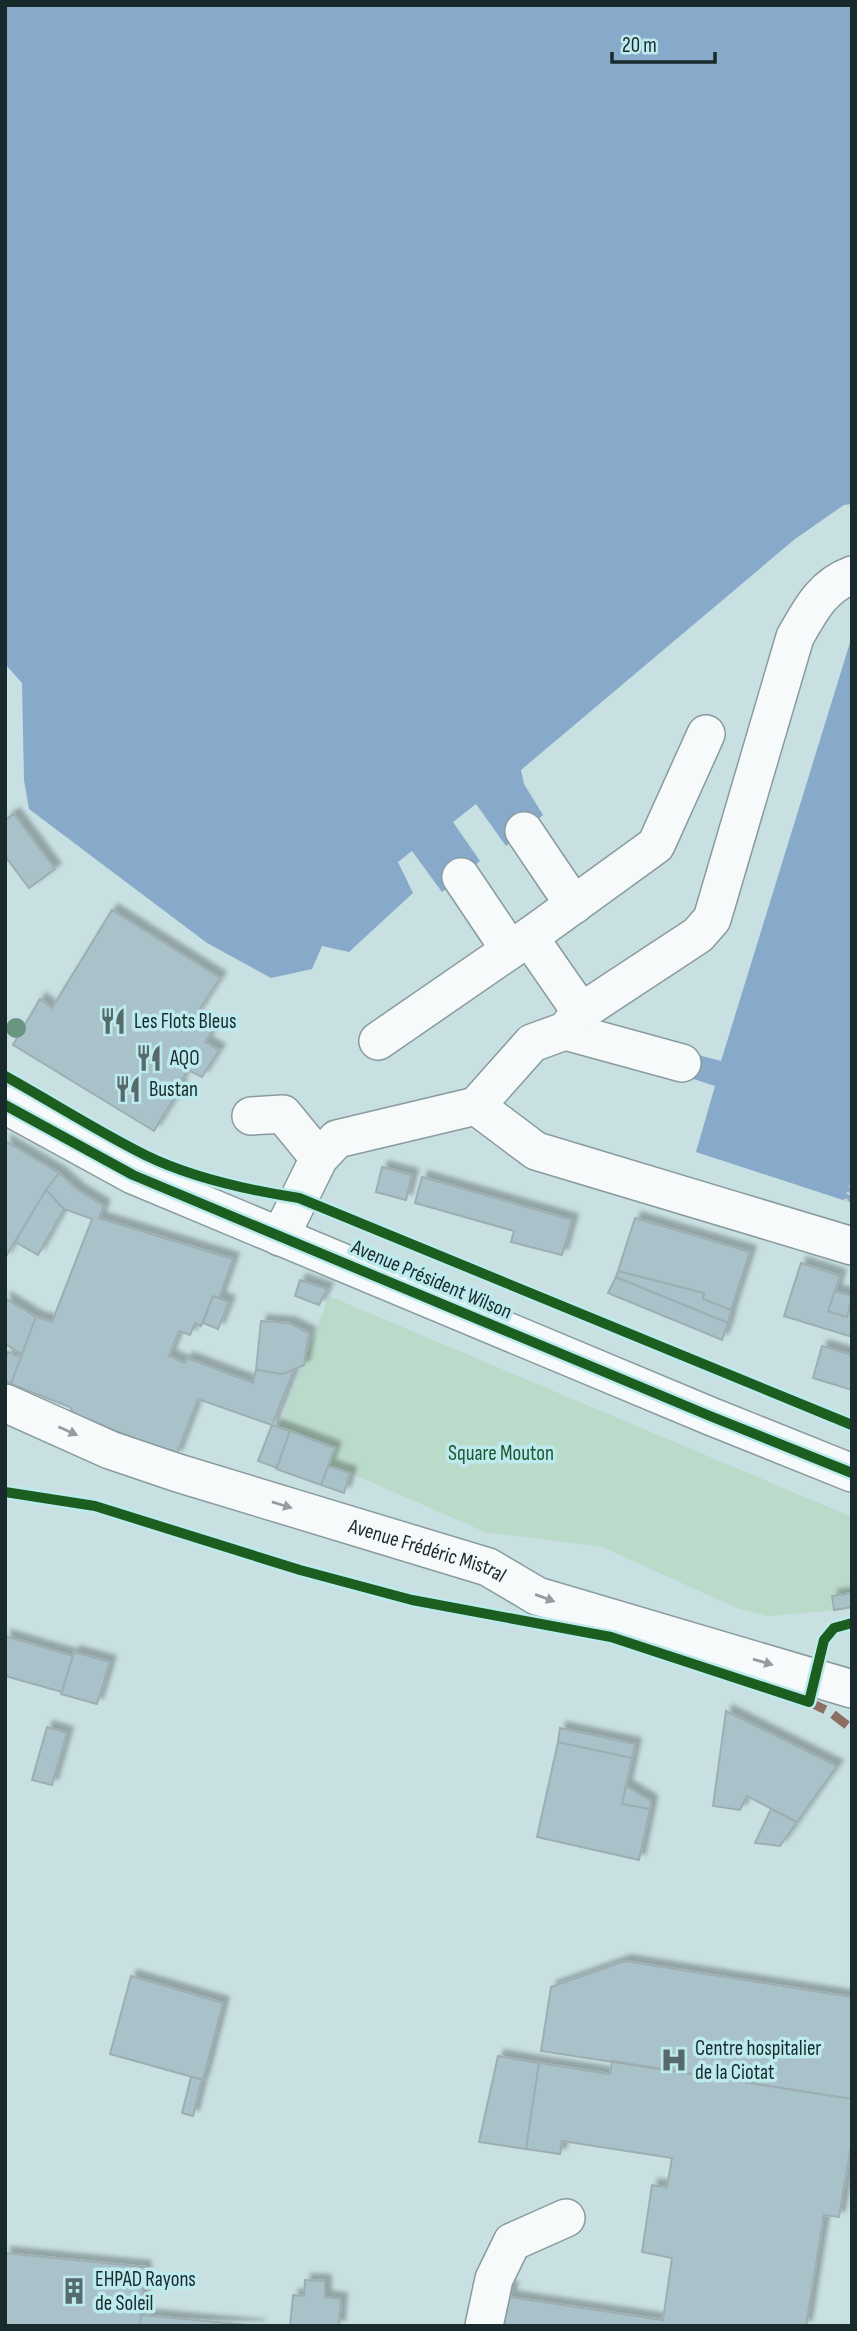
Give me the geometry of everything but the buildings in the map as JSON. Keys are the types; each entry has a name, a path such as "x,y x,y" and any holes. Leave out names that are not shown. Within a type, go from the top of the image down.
{"street":[{"path":"280,1237 306,1179 319,1157 337,1139 476,1107 532,1043 573,1022 698,935 712,919 795,637 817,597 842,578 852,575"},
{"path":"378,1041 656,845 706,734"},
{"path":"524,831 573,905"},
{"path":"461,877 519,944 573,1022 682,1063"},
{"name":"Avenue Président Wilson","path":"5,1105 132,1175 697,1411 852,1472"},
{"path":"476,1107 536,1151 852,1246"},
{"path":"251,1116 283,1114 319,1157"},
{"name":"Avenue Frédéric Mistral","path":"5,1403 110,1450 488,1567 537,1595 852,1689"},
{"path":"484,2326 494,2278 512,2242 566,2218"}],"path":[{"path":"846,1201 852,1184"}],"green space":[{"name":"Square Mouton","path":"329,1296 852,1517 852,1609 767,1616 737,1608 602,1547 485,1532 328,1466 335,1448 279,1428"}],"water":[{"path":"5,5 852,5 852,504 844,505 795,539 521,770 524,784 543,815 506,846 476,804 453,822 480,861 442,892 412,851 398,862 413,893 349,952 322,946 312,969 271,978 207,943 29,809 24,780 22,683 5,664"},
{"path":"852,636 852,1203 696,1152 715,1086 678,1074 687,1052 721,1061"}],"marked path":[{"path":"809,1702 830,1712 852,1729"}],"cycle path":[{"path":"5,1076 109,1136 163,1163 220,1182 299,1198 852,1425"},
{"path":"5,1105 133,1175 852,1473"},
{"path":"5,1492 95,1506 300,1570 412,1600 611,1637 809,1702 824,1640 834,1628 852,1623"}],"place":[{"name":"Les Flots Bleus","path":"113,1021"},
{"name":"AQO","path":"149,1058"},
{"name":"Bustan","path":"128,1089"},
{"name":"Centre hospitalier de la Ciotat","path":"674,2060"},
{"name":"EHPAD Rayons de Soleil","path":"74,2291"}]}
